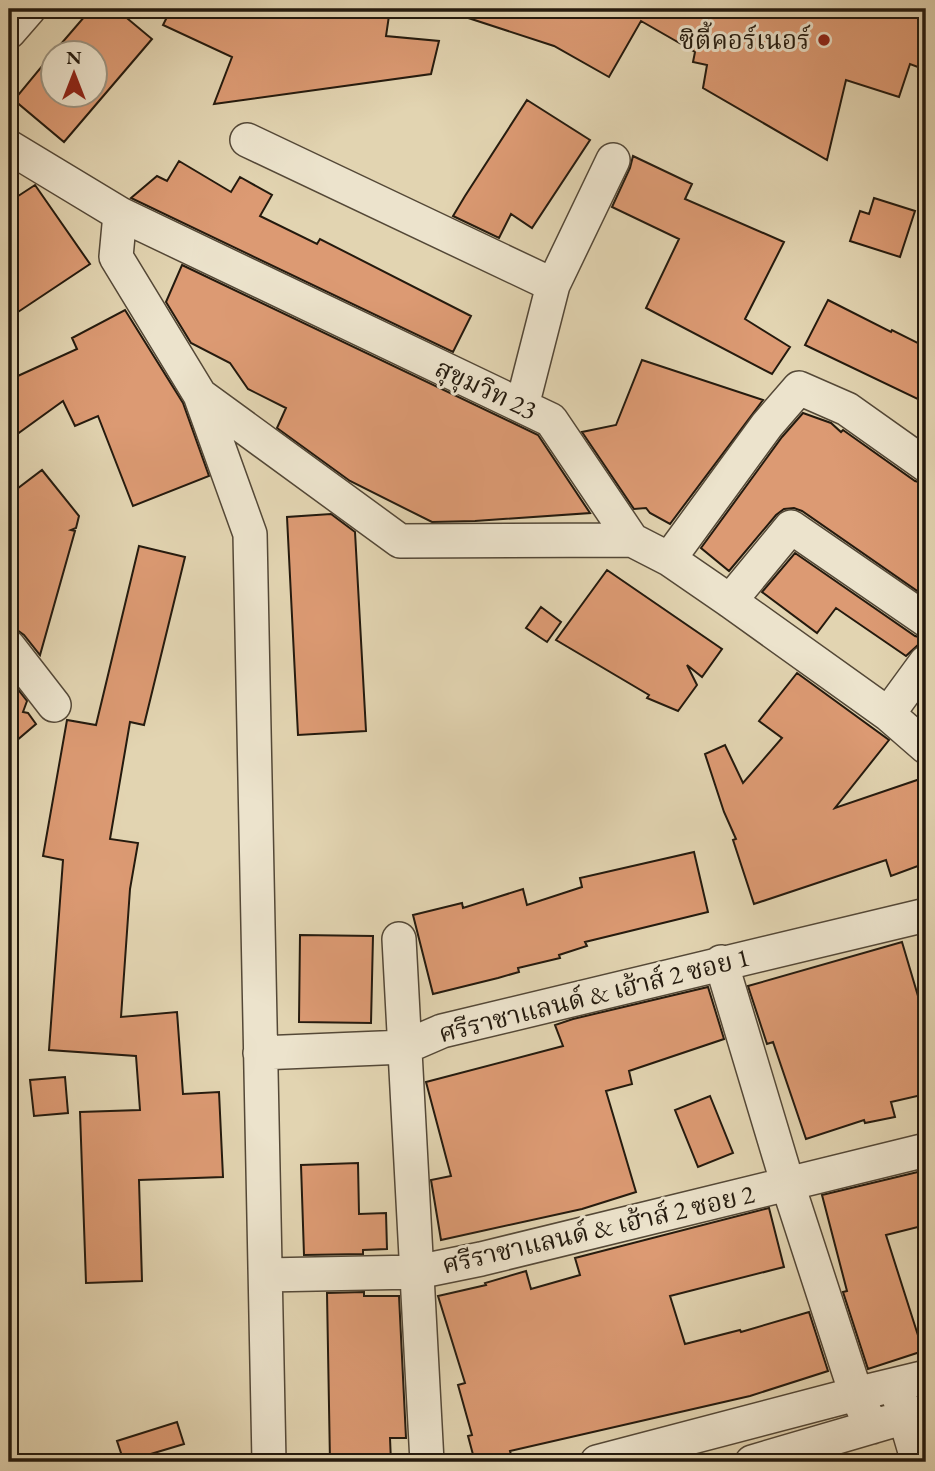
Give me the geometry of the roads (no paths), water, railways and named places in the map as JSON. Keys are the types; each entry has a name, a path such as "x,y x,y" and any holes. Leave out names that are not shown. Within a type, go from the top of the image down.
{"street":[{"path":"9,33 29,9"},
{"path":"247,140 553,285"},
{"name":"สุขุมวิท 23","path":"9,147 120,214 551,420 632,540 669,559 730,601 888,713 926,747"},
{"path":"522,406 553,285 613,160"},
{"path":"120,214 116,257 200,395 250,534 269,1462"},
{"path":"669,559 767,425 799,388 847,409 926,465"},
{"path":"200,395 400,541 632,540"},
{"path":"730,601 791,527 926,621"},
{"path":"9,647 54,705"},
{"path":"888,713 926,662"},
{"name":"ศรีราชาแลนด์ & เฮ้าส์ 2 ซอย 1","path":"260,1053 405,1046 443,1031 721,962 926,915"},
{"path":"399,939 427,1462"},
{"path":"721,962 788,1185 856,1394 872,1427"},
{"name":"ศรีราชาแลนด์ & เฮ้าส์ 2 ซอย 2","path":"266,1275 417,1272 481,1259 926,1150"},
{"path":"597,1462 911,1381 918,1462"},
{"path":"752,1462 915,1414"}],"place":[{"name":"ซิตี้คอร์เนอร์","path":"824,40"}]}
